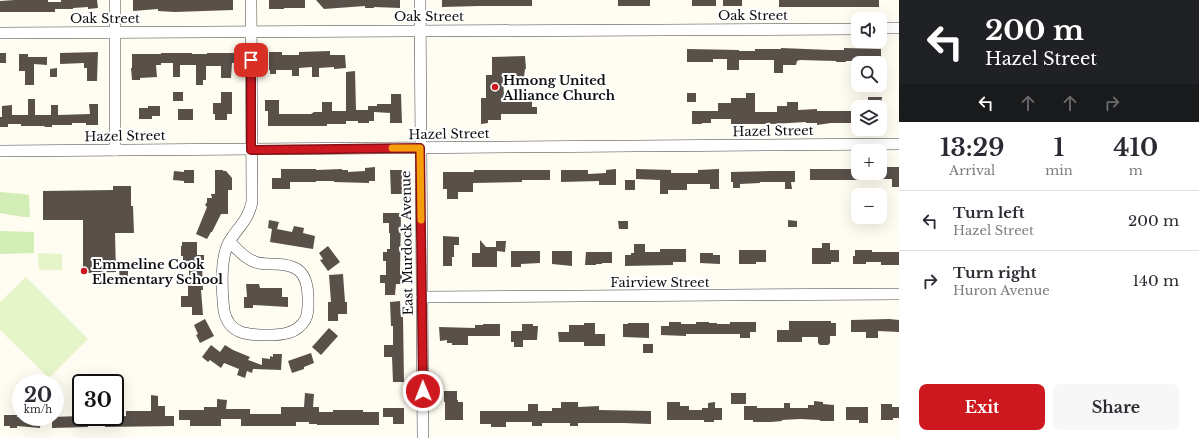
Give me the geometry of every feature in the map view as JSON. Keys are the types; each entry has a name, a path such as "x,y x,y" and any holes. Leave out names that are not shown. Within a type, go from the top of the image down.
{"street":[{"path":"115,0 115,150"},
{"path":"230,242 252,261 258,263 290,265 301,272 307,285 308,309 302,325 290,333 283,335 248,334 240,331 225,318 223,263 225,251 230,242 247,218 252,202 251,0"},
{"name":"East Murdock Avenue","path":"420,0 423,438"},
{"path":"887,28 899,28"},
{"name":"Oak Street","path":"0,32 851,29"},
{"name":"Hazel Street","path":"0,151 899,144"},
{"name":"Fairview Street","path":"422,297 899,294"}],"green space":[{"path":"0,192 29,195 30,217 0,213"},
{"path":"0,231 34,232 34,253 0,254"},
{"path":"38,253 62,254 62,270 39,270"},
{"path":"26,277 88,339 53,374 45,374 0,330 0,302"}],"building":[{"path":"48,0 48,2 61,2 61,0 97,0 98,8 88,9 88,7 55,9 55,12 0,12 0,1"},
{"path":"133,0 233,0 233,10 175,12 158,11 158,9 133,11"},
{"path":"269,0 305,0 305,8 269,9"},
{"path":"316,0 400,0 400,8 365,8 365,6 324,9"},
{"path":"442,0 532,0 532,6 442,7"},
{"path":"618,0 650,0 650,6 618,6"},
{"path":"692,0 716,0 716,6 692,6"},
{"path":"723,0 742,0 742,6 723,6"},
{"path":"779,0 879,0 879,7 779,7"},
{"path":"687,49 755,51 755,49 881,49 881,56 851,56 851,61 846,62 800,60 797,61 796,65 783,65 783,73 774,73 774,60 739,60 739,70 727,70 727,59 713,59 713,62 687,62"},
{"path":"330,51 330,55 345,55 346,68 319,68 319,77 312,77 312,67 299,68 299,76 292,76 292,70 276,70 276,74 270,74 269,52 282,52 282,55 299,55 299,52"},
{"path":"98,52 97,81 87,81 87,68 84,68 84,63 60,64 60,53"},
{"path":"0,53 6,53 6,63 0,63"},
{"path":"238,53 237,63 232,63 231,78 221,78 221,66 206,66 206,80 203,80 203,85 196,85 196,65 180,65 180,77 173,77 173,63 161,63 161,65 156,65 157,77 132,80 132,54"},
{"path":"19,54 28,54 28,57 47,57 47,65 34,64 34,85 25,85 25,71 19,71"},
{"name":"Hmong United Alliance Church","path":"525,56 526,69 524,77 503,77 504,97 532,97 532,107 537,107 537,114 501,114 501,120 488,120 488,123 481,124 481,98 486,98 486,75 492,75 492,57"},
{"path":"57,68 57,77 50,77 50,69"},
{"path":"355,71 356,110 368,110 368,106 377,106 377,104 391,104 391,94 401,94 402,123 390,123 390,113 374,112 374,121 369,121 369,123 346,121 346,124 327,124 327,126 268,126 268,111 265,111 265,100 279,100 279,114 311,114 314,112 322,112 322,102 332,102 332,111 346,111 346,72"},
{"path":"173,92 183,92 183,101 173,101"},
{"path":"221,92 232,92 232,114 227,114 227,120 215,120 215,114 213,114 213,103 221,103"},
{"path":"687,93 696,93 696,102 687,102"},
{"path":"746,93 755,93 755,112 777,112 777,106 787,106 787,102 798,102 798,110 817,109 817,111 851,111 851,123 817,125 817,123 806,122 731,124 731,119 711,119 711,123 692,124 692,111 718,111 718,103 731,103 731,98 746,98"},
{"path":"868,97 882,97 882,100 868,100"},
{"path":"28,99 35,99 35,115 51,115 51,105 58,105 58,115 90,114 89,104 98,104 98,125 72,123 72,125 52,125 52,127 45,127 8,124 8,127 0,127 2,106 12,105 12,115 28,115"},
{"path":"148,106 160,106 160,116 152,116 152,119 139,119 139,108 148,108"},
{"path":"178,109 193,109 193,120 178,120"},
{"path":"375,167 375,181 369,181 369,183 334,181 290,182 290,189 272,189 272,178 281,178 281,169 342,169 348,170 348,172 365,171 365,168"},
{"path":"899,167 899,187 892,187 892,179 887,179 887,168"},
{"path":"616,169 616,185 599,185 599,181 561,182 561,170 588,170 588,174 606,173 606,170"},
{"path":"636,169 671,170 671,173 698,173 698,170 719,169 719,189 710,189 710,184 687,184 687,190 668,190 668,194 660,194 660,180 636,179"},
{"path":"810,169 851,169 851,180 810,180"},
{"path":"184,170 194,170 194,183 184,183 184,181 173,180 174,171 184,172"},
{"path":"215,170 226,171 232,178 232,190 228,190 228,214 221,214 207,239 196,234 207,207 205,205 207,198 212,198 211,194 215,194"},
{"path":"390,170 402,170 402,194 391,194"},
{"path":"474,170 550,170 550,180 473,183 473,192 458,192 458,199 447,199 447,189 443,189 443,172 474,172"},
{"path":"795,171 795,182 791,182 792,189 785,189 785,182 740,184 740,188 733,188 733,182 731,182 731,172"},
{"path":"625,180 635,180 635,190 625,190"},
{"path":"113,186 131,186 131,206 133,206 134,233 115,233 116,272 83,273 83,220 43,220 43,191 113,190"},
{"path":"383,213 401,213 400,272 402,272 402,284 396,284 395,295 385,295 385,283 380,283 380,275 386,275 386,261 383,261 383,252 387,252 387,249 390,249 389,223 383,223"},
{"path":"269,220 279,222 277,229 292,232 294,226 304,228 303,233 315,236 313,249 270,242 272,229 268,228"},
{"path":"788,220 797,221 797,227 788,227"},
{"path":"618,221 628,221 628,229 619,229"},
{"path":"443,236 459,237 459,245 454,245 452,266 443,266"},
{"path":"480,240 486,247 496,247 496,241 506,241 505,252 497,251 497,267 472,267 472,253 480,253"},
{"path":"182,242 197,242 197,255 204,255 204,264 202,264 203,290 201,290 203,315 192,315 192,307 181,307 181,296 188,296 189,279 189,261 183,261 183,256 181,256"},
{"path":"822,243 830,243 830,250 839,250 839,262 831,262 831,264 812,264 812,248 822,248"},
{"path":"634,244 645,244 645,252 660,252 660,249 686,249 686,262 673,262 673,265 625,266 625,255 631,255 631,253 634,253"},
{"path":"328,246 340,262 328,271 320,260 323,259 319,253"},
{"path":"739,250 766,250 766,262 756,262 756,264 739,264"},
{"path":"855,250 872,250 872,252 899,252 899,265 881,265 881,262 853,264"},
{"path":"511,251 540,251 540,263 521,264 521,267 511,267"},
{"path":"552,251 572,251 572,266 552,264"},
{"path":"586,252 612,252 612,263 585,265"},
{"path":"700,253 713,253 713,255 720,255 720,264 700,263"},
{"path":"119,269 128,269 128,280 120,280"},
{"path":"343,274 347,314 338,314 338,321 328,321 328,302 331,302 329,275"},
{"path":"246,284 259,284 260,288 282,288 282,297 288,297 288,307 253,305 253,308 244,308 244,297 247,297"},
{"path":"400,301 401,317 403,317 404,382 393,382 392,357 384,357 384,345 393,345 393,326 391,326 390,302"},
{"path":"205,319 214,336 200,343 196,335 198,334 194,325"},
{"path":"851,320 899,320 899,332 878,331 878,338 866,338 866,332 851,332"},
{"path":"789,321 831,321 831,323 836,323 836,336 830,336 830,343 828,345 820,345 818,343 818,337 802,337 802,342 777,342 777,330 789,330"},
{"path":"669,322 681,322 681,324 709,322 717,324 730,324 730,322 756,322 756,332 750,332 750,338 740,338 740,334 686,334 686,336 661,335 661,326 669,326"},
{"path":"584,323 595,323 595,334 605,334 605,346 584,346 584,342 559,342 558,332 569,332 569,325 584,325"},
{"path":"649,323 649,338 623,337 623,324"},
{"path":"500,324 500,336 468,336 468,345 452,345 452,343 447,343 447,340 440,341 439,327 475,328 475,325"},
{"path":"522,324 533,324 533,326 538,326 537,340 523,340 523,347 514,347 514,342 511,342 511,331 522,331"},
{"path":"329,328 338,336 321,355 312,347"},
{"path":"643,344 653,344 653,353 643,353"},
{"path":"211,345 220,352 225,345 250,357 248,360 262,365 262,358 270,359 270,356 273,357 273,354 282,354 281,370 253,369 252,373 247,371 245,378 237,375 239,369 224,363 221,368 210,360 208,362 202,357"},
{"path":"311,353 314,363 304,367 304,369 292,373 288,361"},
{"path":"444,391 457,391 458,402 463,402 463,420 445,420"},
{"path":"305,393 314,394 313,407 319,407 319,412 333,412 333,410 363,410 363,412 379,412 379,425 317,425 309,424 309,422 296,422 296,426 241,426 241,419 221,419 221,426 190,426 190,420 179,420 179,410 204,410 204,407 217,407 217,399 227,400 226,409 250,409 250,414 281,414 281,407 304,407"},
{"path":"731,393 746,393 746,404 731,404"},
{"path":"151,395 158,396 158,406 165,406 165,416 174,416 174,426 105,427 124,426 124,416 126,416 126,411 151,411"},
{"path":"814,401 834,405 834,421 800,419 753,422 753,420 744,420 744,406 757,406 757,408 784,408 784,403 790,403 790,408 808,408 808,405 814,405"},
{"path":"561,402 578,402 578,407 599,406 599,410 651,411 651,424 578,423 578,426 570,426 570,423 542,423 542,426 532,426 532,422 506,422 506,427 491,427 491,424 480,424 480,411 528,411 528,404 538,404 538,411 552,411 552,408 561,408"},
{"path":"667,402 680,402 680,406 689,406 689,410 702,410 702,408 708,408 708,403 715,402 715,408 722,408 722,420 704,422 704,420 667,420"},
{"path":"881,404 892,404 892,407 899,407 899,418 893,418 893,420 881,420"},
{"path":"846,407 868,407 868,423 859,423 859,420 846,420"},
{"path":"383,408 404,408 404,424 393,424 393,417 383,417"},
{"path":"4,415 12,415 12,426 17,426 17,428 4,426"},
{"path":"72,416 72,426 88,427 52,428 52,426 64,426 64,417"},
{"path":"17,426 40,426 40,428"}],"slow traffic":[{"path":"392,148 420,148 421,220"}],"place":[{"name":"Hmong United Alliance Church","path":"495,87"},
{"name":"Emmeline Cook Elementary School","path":"84,271"}],"route":[{"path":"251,60 251,150 420,148 423,391"}]}
